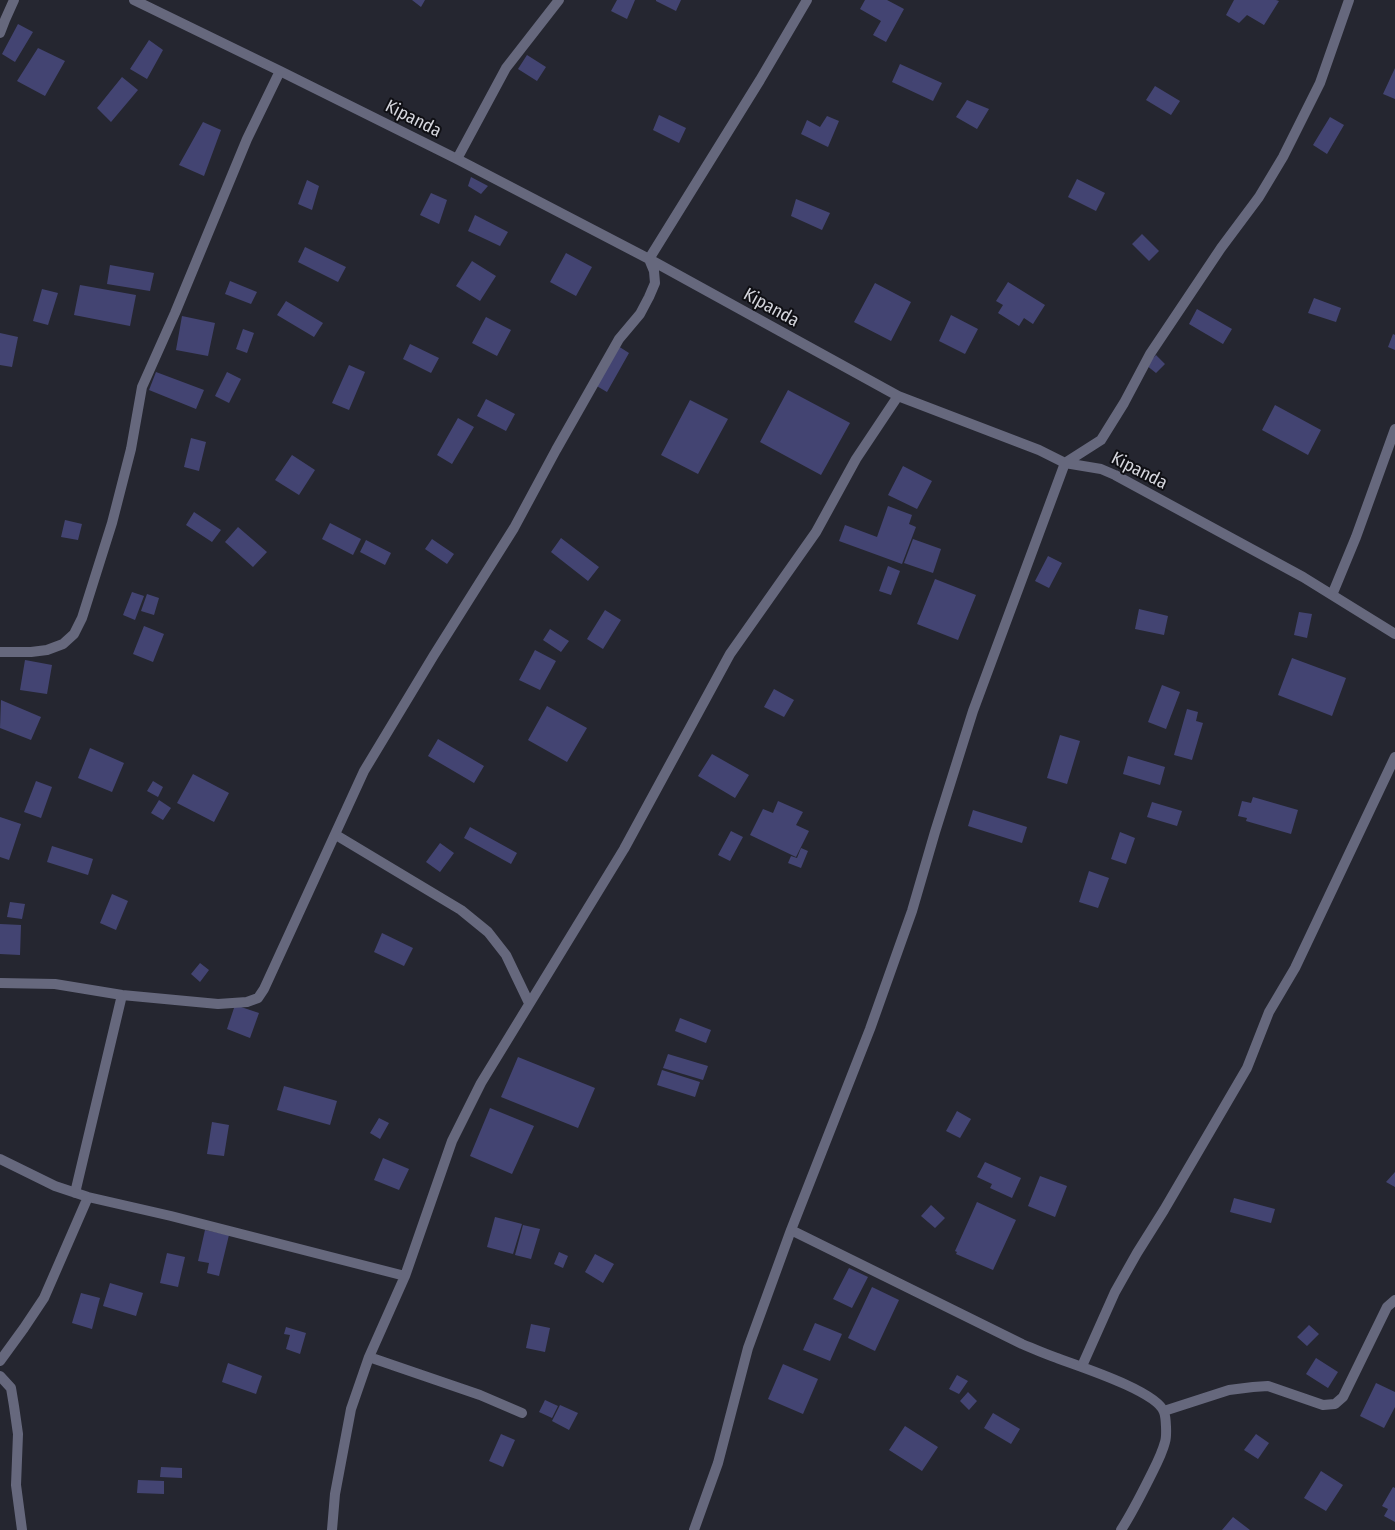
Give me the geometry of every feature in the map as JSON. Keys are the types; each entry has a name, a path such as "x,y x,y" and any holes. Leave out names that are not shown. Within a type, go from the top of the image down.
{"street":[{"path":"0,34 14,0"},
{"name":"Kipanda","path":"134,0 280,70 457,159 649,259 898,396 1038,450 1065,463 1101,469 1115,475 1303,577 1395,634"},
{"path":"457,159 506,68 559,0"},
{"path":"0,983 55,984 122,995 218,1004 247,1002 258,998 336,835 364,771 514,528 619,339 640,314 655,283 654,271 649,259 760,80 807,0"},
{"path":"694,1530 718,1463 748,1348 791,1230 870,1029 909,920 973,711 1065,463 1101,440 1124,403 1150,354 1259,197 1283,158 1320,83 1349,0"},
{"path":"0,652 31,652 46,650 63,644 74,634 82,618 112,523 131,449 142,387 168,330 247,139 280,70"},
{"path":"332,1530 335,1494 351,1409 369,1357 405,1276 452,1141 481,1082 624,849 730,654 816,532 856,460 898,396"},
{"path":"1332,595 1356,538 1395,429"},
{"path":"1082,1366 1133,1260 1247,1068 1269,1012 1295,968 1395,757"},
{"path":"336,835 461,910 488,932 506,955 529,1003"},
{"path":"75,1193 122,995"},
{"path":"0,1158 55,1186 88,1198 171,1216 405,1276"},
{"path":"0,1361 44,1298 88,1198"},
{"path":"791,1230 1022,1344 1055,1358 1082,1366 1131,1387 1147,1396 1164,1411 1166,1440 1161,1455 1134,1509 1121,1530"},
{"path":"1164,1411 1229,1390 1268,1386 1323,1406 1335,1404 1343,1397 1387,1307 1395,1300"},
{"path":"369,1357 480,1395 522,1412"},
{"path":"0,1376 11,1388 14,1406 18,1434 16,1485 22,1530"}],"building":[{"path":"412,0 425,0 421,7"},
{"path":"617,0 635,0 627,19 611,11"},
{"path":"656,0 681,0 676,11"},
{"path":"865,0 887,0 904,9 886,42 873,35 881,21 860,9"},
{"path":"1234,0 1279,1 1264,25 1247,15 1239,23 1226,15"},
{"path":"18,24 33,32 15,62 2,54"},
{"path":"149,40 163,50 147,79 130,69"},
{"path":"38,48 65,61 45,96 17,81"},
{"path":"527,55 546,67 537,81 518,69"},
{"path":"900,64 942,83 933,101 892,82"},
{"path":"1395,68 1395,99 1383,94"},
{"path":"122,77 138,90 111,122 97,108"},
{"path":"1155,86 1180,101 1171,115 1146,100"},
{"path":"967,100 989,109 977,129 956,117"},
{"path":"659,115 686,128 679,143 653,130"},
{"path":"827,116 839,121 828,147 801,134 807,120 820,127"},
{"path":"1330,117 1344,125 1327,154 1313,145"},
{"path":"203,122 221,130 204,176 179,165"},
{"path":"471,177 488,186 481,194 468,186"},
{"path":"1077,179 1105,193 1096,211 1068,197"},
{"path":"307,180 319,186 312,210 298,204"},
{"path":"431,193 447,200 439,224 420,215"},
{"path":"796,199 830,213 822,230 791,216"},
{"path":"475,215 508,232 500,246 468,231"},
{"path":"1142,234 1159,251 1149,261 1132,244"},
{"path":"305,247 346,267 338,282 298,262"},
{"path":"566,253 592,267 576,296 550,282"},
{"path":"472,261 496,276 480,301 456,286"},
{"path":"110,265 154,273 150,291 107,284"},
{"path":"230,281 257,292 251,304 225,294"},
{"path":"1008,282 1045,305 1033,324 1024,318 1019,326 998,313 1003,305 996,301"},
{"path":"875,283 911,302 891,341 854,322"},
{"path":"80,285 136,295 130,326 74,315"},
{"path":"42,289 58,293 48,325 33,321"},
{"path":"1314,298 1341,308 1336,322 1308,313"},
{"path":"286,301 323,323 314,337 277,315"},
{"path":"1197,309 1232,329 1223,344 1189,324"},
{"path":"951,315 978,329 965,354 939,341"},
{"path":"182,316 215,323 208,356 176,350"},
{"path":"486,317 511,330 497,356 472,343"},
{"path":"243,329 254,333 247,353 236,349"},
{"path":"0,333 18,337 12,367 0,365"},
{"path":"1393,334 1395,335 1395,350 1388,347"},
{"path":"410,344 439,358 431,373 403,359"},
{"path":"618,346 629,353 607,392 595,385"},
{"path":"1156,355 1165,364 1156,373 1146,365"},
{"path":"349,365 365,372 349,410 332,403"},
{"path":"156,372 204,390 196,409 149,390"},
{"path":"227,372 241,379 229,403 215,396"},
{"path":"788,390 850,423 821,475 760,442"},
{"path":"486,399 515,414 506,431 477,416"},
{"path":"690,400 728,419 698,474 661,455"},
{"path":"1275,405 1321,430 1308,455 1262,430"},
{"path":"458,418 474,427 452,464 437,455"},
{"path":"191,438 206,442 199,471 184,467"},
{"path":"292,455 315,470 299,495 275,480"},
{"path":"903,466 932,481 917,509 888,495"},
{"path":"888,506 912,515 909,524 916,527 902,564 839,541 845,525 877,537"},
{"path":"194,512 221,530 212,542 186,525"},
{"path":"65,520 82,524 78,540 61,537"},
{"path":"330,523 361,539 353,555 322,539"},
{"path":"238,527 267,552 253,567 225,542"},
{"path":"561,538 599,567 588,581 551,552"},
{"path":"432,539 454,554 447,564 425,549"},
{"path":"913,539 941,549 933,573 904,563"},
{"path":"366,540 391,553 385,565 360,552"},
{"path":"1048,556 1062,563 1049,588 1035,581"},
{"path":"888,566 900,571 891,595 879,591"},
{"path":"935,579 976,595 958,640 917,624"},
{"path":"132,592 144,596 135,620 123,615"},
{"path":"147,594 159,598 154,615 141,611"},
{"path":"1139,609 1168,616 1164,635 1135,629"},
{"path":"605,610 621,620 603,649 587,639"},
{"path":"1299,612 1312,614 1307,638 1294,635"},
{"path":"144,626 164,634 153,662 133,654"},
{"path":"550,629 569,641 561,652 543,640"},
{"path":"535,650 556,661 540,690 519,680"},
{"path":"1292,658 1346,678 1332,716 1278,695"},
{"path":"25,660 52,665 47,694 20,690"},
{"path":"1162,685 1180,692 1166,729 1148,722"},
{"path":"774,689 794,700 784,717 764,707"},
{"path":"1,700 41,717 31,740 0,728"},
{"path":"547,706 587,728 567,762 528,740"},
{"path":"1187,709 1198,712 1196,721 1203,723 1192,760 1174,755"},
{"path":"1060,735 1080,741 1067,784 1047,778"},
{"path":"438,739 484,766 474,783 428,756"},
{"path":"90,748 124,763 112,792 78,778"},
{"path":"712,754 749,775 735,798 698,776"},
{"path":"1128,756 1165,767 1160,785 1123,774"},
{"path":"193,774 229,793 214,822 177,803"},
{"path":"36,781 52,787 41,818 24,812"},
{"path":"153,781 163,787 158,797 147,791"},
{"path":"1253,797 1298,810 1291,834 1246,821 1247,818 1238,816 1242,801 1251,803"},
{"path":"159,800 171,808 163,820 151,813"},
{"path":"778,801 803,812 796,825 809,831 796,857 750,835 763,809 773,813"},
{"path":"1152,802 1182,811 1177,826 1147,817"},
{"path":"973,810 1027,827 1022,843 968,826"},
{"path":"0,817 21,824 9,860 0,857"},
{"path":"470,827 517,853 511,864 464,838"},
{"path":"731,831 743,837 730,861 718,855"},
{"path":"1120,832 1135,838 1126,864 1111,859"},
{"path":"440,843 454,853 440,872 426,862"},
{"path":"52,846 93,859 88,875 47,862"},
{"path":"801,848 808,851 801,868 788,863 791,856 797,858"},
{"path":"1089,871 1109,878 1098,908 1079,902"},
{"path":"112,894 128,901 116,930 100,923"},
{"path":"10,902 25,904 22,919 7,917"},
{"path":"0,924 21,925 20,955 0,954"},
{"path":"382,933 413,948 404,966 374,952"},
{"path":"200,963 209,970 200,982 191,974"},
{"path":"235,1005 259,1013 250,1038 227,1029"},
{"path":"680,1018 711,1030 706,1043 675,1031"},
{"path":"668,1054 708,1066 703,1080 663,1068"},
{"path":"518,1057 595,1088 578,1128 501,1097"},
{"path":"662,1070 700,1082 695,1097 657,1085"},
{"path":"284,1086 337,1101 330,1125 277,1110"},
{"path":"490,1108 534,1126 512,1174 470,1156"},
{"path":"957,1111 971,1119 960,1138 946,1131"},
{"path":"379,1118 389,1123 380,1139 370,1133"},
{"path":"212,1122 229,1125 224,1156 207,1154"},
{"path":"383,1158 409,1169 399,1190 374,1180"},
{"path":"985,1162 1021,1178 1012,1198 990,1188 992,1184 977,1177"},
{"path":"1395,1172 1395,1187 1386,1182"},
{"path":"1040,1176 1067,1186 1055,1217 1028,1206"},
{"path":"1234,1198 1275,1209 1271,1223 1230,1212"},
{"path":"977,1202 1016,1220 993,1270 956,1254 957,1252 955,1251"},
{"path":"931,1205 945,1218 935,1228 921,1216"},
{"path":"495,1217 522,1224 513,1254 487,1247"},
{"path":"523,1225 540,1229 531,1259 515,1255"},
{"path":"205,1230 229,1235 219,1276 207,1273 209,1263 198,1261"},
{"path":"559,1252 568,1256 563,1268 554,1264"},
{"path":"167,1253 185,1257 178,1287 160,1283"},
{"path":"595,1254 614,1264 603,1283 585,1272"},
{"path":"849,1268 868,1277 852,1308 833,1299"},
{"path":"110,1283 143,1293 136,1316 103,1306"},
{"path":"872,1287 899,1300 875,1351 848,1338"},
{"path":"81,1293 100,1298 92,1329 72,1323"},
{"path":"815,1323 842,1334 830,1361 803,1350"},
{"path":"531,1324 550,1328 545,1352 526,1348"},
{"path":"1309,1325 1319,1334 1307,1346 1297,1337"},
{"path":"286,1327 306,1333 300,1354 286,1349 290,1335 284,1334"},
{"path":"1316,1358 1338,1372 1328,1388 1306,1374"},
{"path":"228,1363 262,1376 256,1394 222,1382"},
{"path":"783,1364 818,1379 803,1414 768,1399"},
{"path":"957,1375 968,1381 959,1394 949,1389"},
{"path":"1376,1383 1395,1392 1395,1407 1384,1428 1360,1416"},
{"path":"968,1392 977,1401 969,1410 960,1401"},
{"path":"545,1400 558,1406 552,1418 539,1412"},
{"path":"560,1405 578,1413 569,1430 552,1421"},
{"path":"993,1413 1020,1429 1011,1444 984,1428"},
{"path":"905,1426 938,1447 922,1471 889,1450"},
{"path":"501,1434 515,1440 503,1467 489,1461"},
{"path":"1256,1434 1269,1443 1258,1459 1244,1450"},
{"path":"161,1467 182,1468 182,1478 160,1477"},
{"path":"1321,1471 1343,1485 1326,1511 1304,1498"},
{"path":"138,1480 164,1481 164,1494 137,1493"},
{"path":"1393,1487 1395,1488 1395,1522 1384,1516 1388,1509 1382,1506"},
{"path":"1233,1517 1250,1530 1222,1530"}]}
